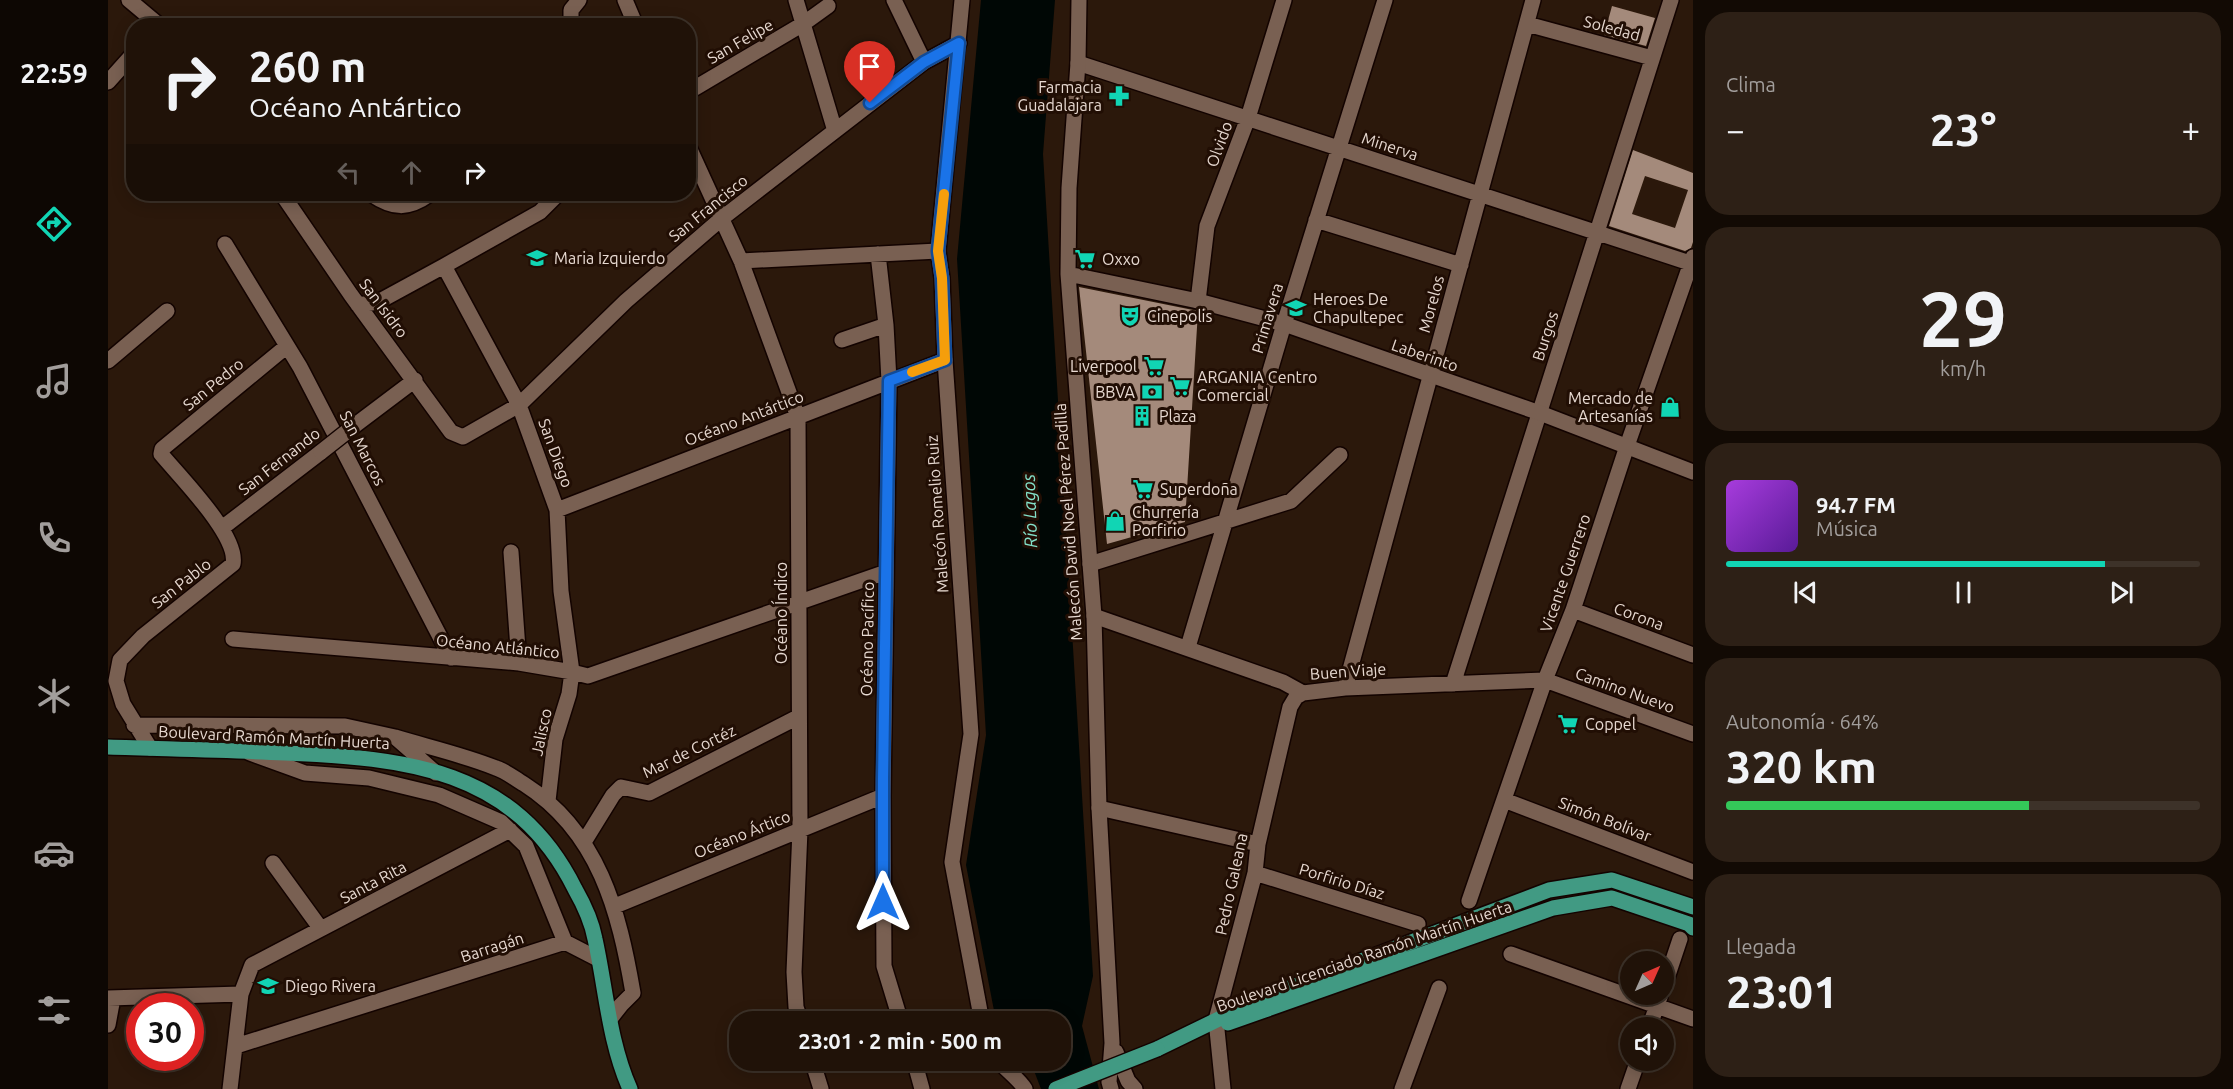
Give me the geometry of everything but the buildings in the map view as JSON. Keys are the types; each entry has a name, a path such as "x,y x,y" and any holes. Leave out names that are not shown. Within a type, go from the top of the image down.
{"main road":[{"name":"Boulevard Ramón Martín Huerta","path":"108,747 241,750 371,758 410,764 469,783 519,814 549,843 576,889 595,937 602,985 621,1070 630,1089"},
{"name":"Boulevard Licenciado Ramón Martín Huerta","path":"1211,1025 1260,999 1549,890 1612,880 1693,907"},
{"name":"Boulevard Licenciado Ramón Martín Huerta","path":"1211,1025 1553,908 1612,898 1689,924 1693,928"},
{"path":"1056,1089 1157,1050 1211,1025"}],"street":[{"path":"129,0 151,18"},
{"path":"571,18 571,10 579,0"},
{"path":"625,0 633,18"},
{"path":"796,0 835,131"},
{"path":"894,0 924,62"},
{"name":"Malecón Romelio Ruiz","path":"963,0 938,251 942,278 945,360 971,734 952,862 980,1011"},
{"name":"Malecón David Noel Pérez Padilla","path":"1079,0 1078,63 1069,188 1068,274 1094,616 1098,808 1112,1043"},
{"name":"Olvido","path":"1198,301 1207,226 1248,118 1284,0"},
{"name":"Primavera","path":"1188,647 1284,324 1385,0"},
{"name":"Morelos","path":"1345,688 1533,0"},
{"name":"Burgos","path":"1453,684 1671,0"},
{"name":"San Felipe","path":"696,87 803,24 828,6"},
{"name":"Soledad","path":"1527,24 1652,58"},
{"name":"San Francisco","path":"463,436 519,405 626,301 721,219 924,62 959,43"},
{"path":"108,82 126,62"},
{"name":"Minerva","path":"1078,63 1692,262"},
{"path":"696,163 721,219"},
{"name":"San Isidro","path":"287,201 358,305 451,432 463,436"},
{"path":"382,201 386,204 403,206 419,201"},
{"path":"358,305 378,302 540,212 551,201"},
{"name":"Océano Índico","path":"721,219 741,261 798,417 800,830 794,972 797,1011"},
{"path":"1316,220 1461,265"},
{"name":"San Marcos","path":"225,244 300,367 451,658"},
{"path":"741,261 938,251"},
{"name":"Océano Pacífico","path":"878,254 886,325 889,381 883,796 884,966 898,1011"},
{"name":"Vicente Guerrero","path":"1468,901 1545,680 1573,610 1627,446 1692,262"},
{"name":"San Diego","path":"444,266 519,405 557,510 561,591 572,672"},
{"name":"Laberinto","path":"1068,274 1198,301 1284,324 1539,413 1693,472"},
{"path":"108,361 167,311"},
{"path":"842,340 886,325"},
{"name":"San Pedro","path":"162,449 287,346"},
{"name":"Océano Antártico","path":"557,510 945,360"},
{"name":"San Fernando","path":"222,528 415,380"},
{"name":"San Pablo","path":"150,748 123,704 116,681 120,660 142,636 233,564 235,556 222,528 161,454 162,449"},
{"path":"1090,564 1291,501 1340,455"},
{"path":"511,552 519,663"},
{"name":"Océano Atlántico","path":"233,639 519,663 588,676 886,572"},
{"name":"Corona","path":"1573,610 1693,655"},
{"name":"Buen Viaje","path":"1094,616 1283,682 1303,693 1345,688 1545,680"},
{"name":"Jalisco","path":"548,801 555,739 569,694 572,672"},
{"name":"Camino Nuevo","path":"1545,680 1693,734"},
{"name":"Pedro Galeana","path":"1223,1089 1211,1025 1255,873 1258,844 1290,707 1296,697 1303,693"},
{"name":"Mar de Cortéz","path":"584,842 613,795 621,787 649,793 798,717"},
{"path":"134,725 345,726 395,737 498,768 548,801 584,842 615,906 633,993 610,1019"},
{"path":"395,737 436,773"},
{"path":"241,750 305,773 369,778 439,795 501,822 526,846 565,942 598,959"},
{"name":"Océano Ártico","path":"615,906 883,796"},
{"name":"Simón Bolívar","path":"1504,800 1693,872"},
{"path":"1098,808 1258,844"},
{"name":"Santa Rita","path":"241,994 252,966 510,830"},
{"path":"273,863 321,930"},
{"name":"Porfirio Díaz","path":"1255,873 1418,924"},
{"path":"1674,957 1680,939"},
{"name":"Barragán","path":"236,1046 565,942"},
{"path":"1511,954 1620,988"},
{"path":"1402,1089 1439,987"},
{"path":"108,1025 110,998 241,994 230,1089"},
{"path":"1668,1005 1693,1018"},
{"path":"1111,1089 1109,1082 1112,1043"},
{"path":"1112,1043 1128,1081 1135,1089"},
{"path":"815,1071 821,1089"},
{"path":"917,1071 922,1089"},
{"path":"1007,1071 1021,1083 1024,1089"},
{"path":"1628,1089 1634,1071"}],"water":[{"name":"Río Lagos","path":"981,0 1055,0 1043,154 1093,976 1082,1026 1099,1089 1041,1089 1034,1071 1071,1071 1071,1011 994,1011 966,865 986,735 957,259"}],"slow traffic":[{"path":"912,372 945,360 942,278 938,251 944,194"}],"place":[{"name":"Farmacia Guadalajara","path":"1119,96"},
{"name":"Maria Izquierdo","path":"537,258"},
{"name":"Oxxo","path":"1085,259"},
{"name":"Heroes De Chapultepec","path":"1296,308"},
{"name":"Cinepolis","path":"1130,316"},
{"name":"Liverpool","path":"1154,366"},
{"name":"ARGANIA Centro Comercial","path":"1180,386"},
{"name":"BBVA","path":"1152,392"},
{"name":"Mercado de Artesanías","path":"1670,407"},
{"name":"Plaza","path":"1142,416"},
{"name":"Superdoña","path":"1143,489"},
{"name":"Churrería Porfirio","path":"1115,521"},
{"name":"Coppel","path":"1568,724"},
{"name":"Diego Rivera","path":"268,986"}],"route":[{"path":"870,103 924,62 959,43 938,251 942,278 945,360 889,381 883,902"}]}
